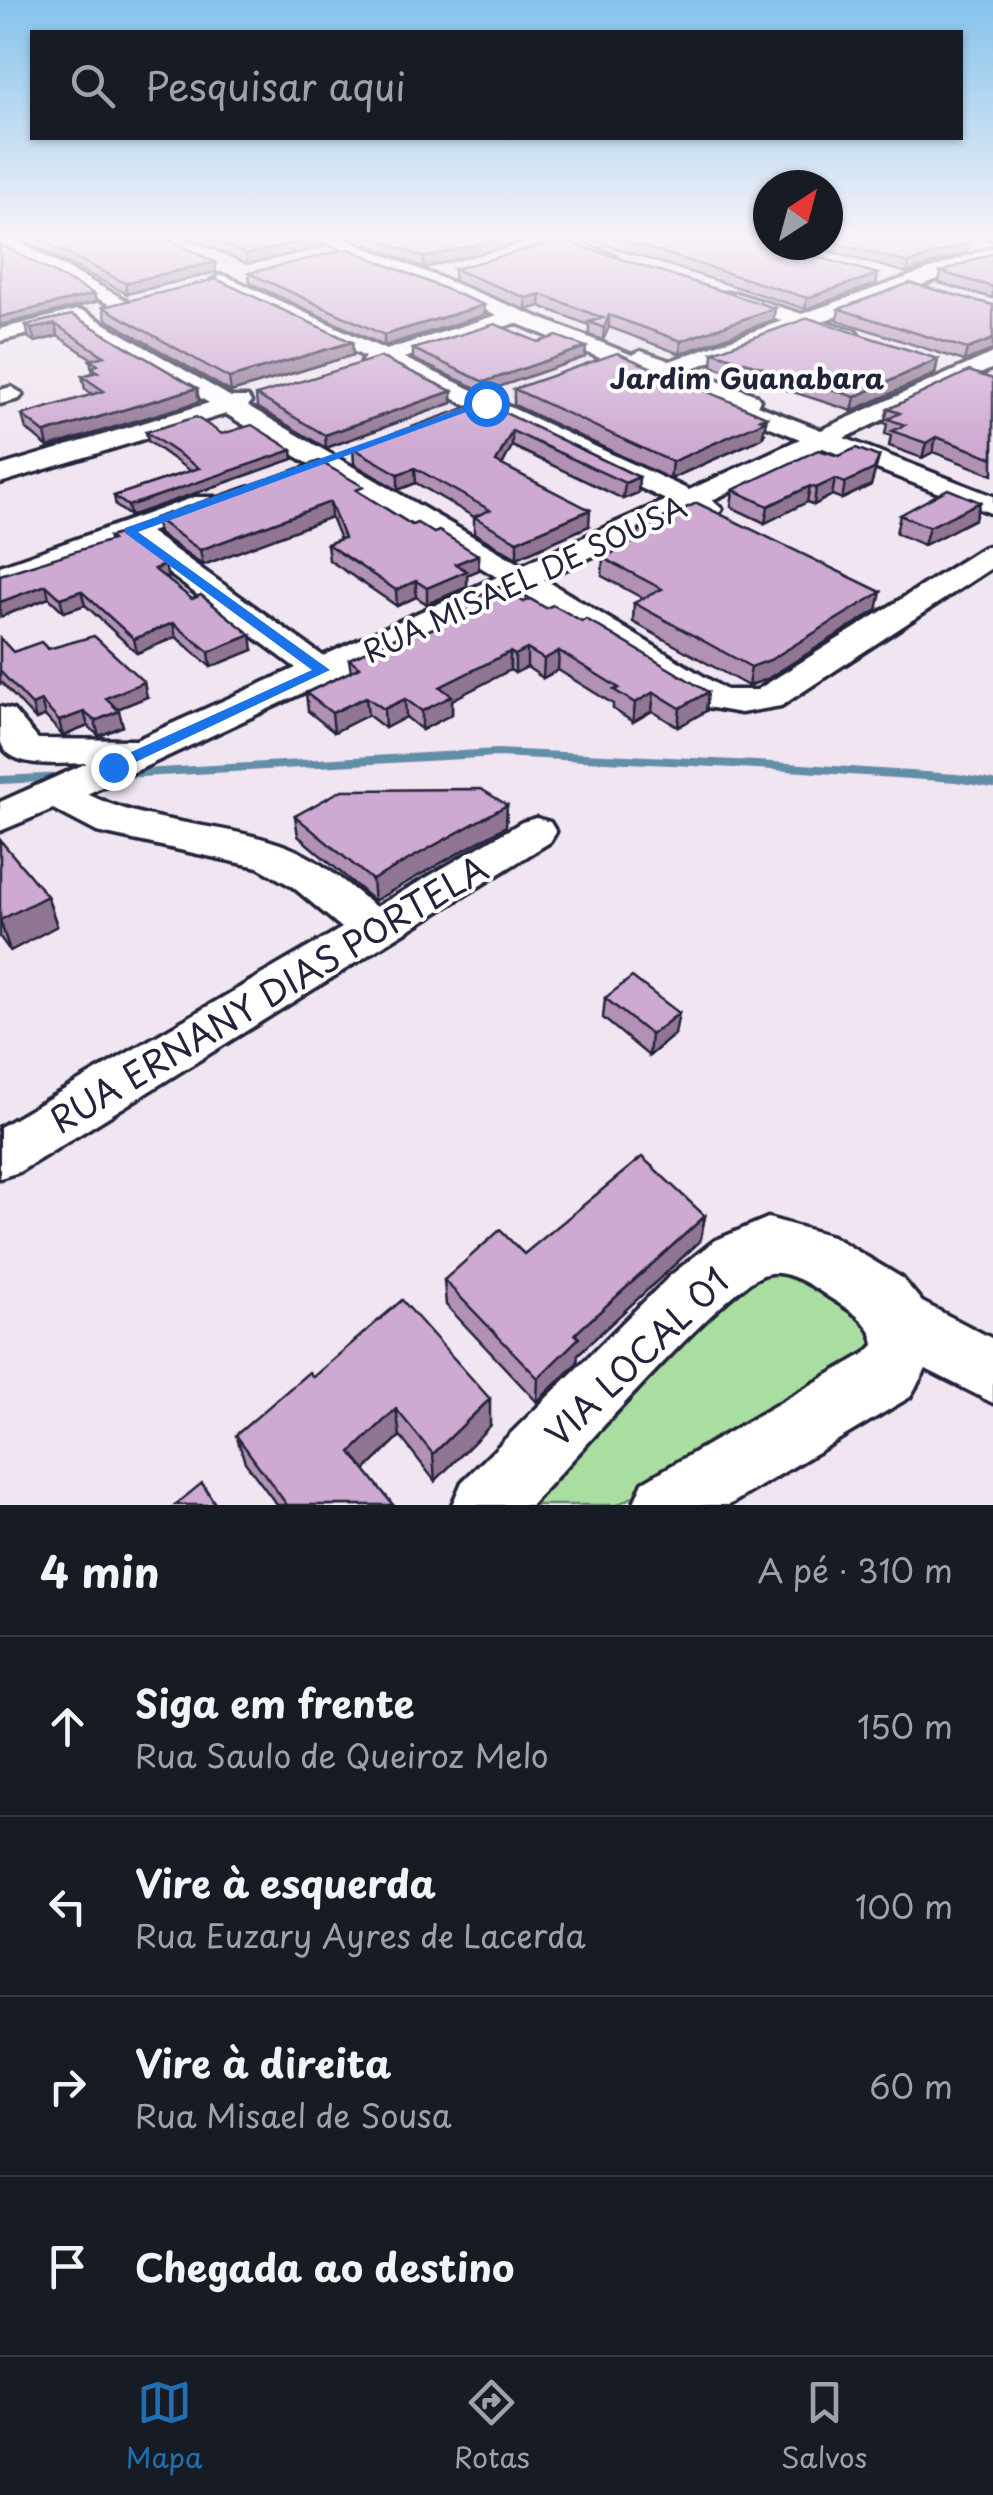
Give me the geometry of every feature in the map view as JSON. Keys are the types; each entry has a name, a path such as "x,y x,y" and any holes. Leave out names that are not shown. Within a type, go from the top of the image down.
{"street":[{"path":"5,329 115,306"},
{"path":"290,306 385,357 728,518"},
{"path":"494,306 617,357 664,371 845,306"},
{"path":"510,306 993,506"},
{"path":"756,306 874,344"},
{"path":"78,316 521,578 714,698 743,704 768,698 898,601 993,554"},
{"path":"350,368 514,317"},
{"path":"580,370 617,357"},
{"name":"RUA MISAEL DE SOUSA","path":"0,818 827,438 979,377 993,360"},
{"path":"928,361 979,377"},
{"path":"449,416 524,390"},
{"path":"0,476 262,395"},
{"path":"827,438 993,496"},
{"path":"286,474 358,448"},
{"path":"0,576 234,493"},
{"path":"129,531 322,670"},
{"path":"0,718 23,746 37,752 149,750"},
{"path":"62,791 111,822 268,855 308,876 373,929"},
{"name":"RUA ERNANY DIAS PORTELA","path":"0,1155 536,832"},
{"name":"VIA LOCAL 01","path":"485,1505 692,1295 734,1260 768,1245 812,1255 881,1298 901,1322 993,1372"},
{"path":"666,1505 888,1375 900,1363 906,1346 901,1322"}],"green space":[{"path":"799,1267 849,1294 882,1347 862,1373 617,1505 509,1505 758,1268"}],"building":[{"path":"0,306 44,306 0,317"},
{"path":"275,306 352,342 229,378 103,307"},
{"path":"321,306 480,306 384,335"},
{"path":"573,306 775,308 681,341 609,315 604,328 589,322 603,318"},
{"path":"993,306 993,339 967,349 839,309"},
{"path":"72,315 197,388 45,433 22,415 104,391 82,376 98,372 92,367 98,365 90,360 104,356 55,324 31,329 26,325"},
{"path":"808,318 938,359 855,397 713,352"},
{"path":"495,324 538,342 557,336 586,347 484,382 413,349"},
{"path":"617,353 767,417 672,462 514,389"},
{"path":"380,357 452,391 325,435 256,395"},
{"path":"969,371 993,379 993,458 936,437 926,443 892,431 905,425 888,419 900,413 888,409"},
{"path":"482,402 639,477 625,483 512,431 496,462 590,510 517,541 474,517 490,510 415,468 398,474 353,448"},
{"path":"196,417 222,434 252,425 292,450 128,506 114,496 199,468 146,432"},
{"path":"856,448 879,457 874,469 845,483 835,479 816,488 810,486 768,506 733,490 818,450 839,456"},
{"path":"319,461 364,487 356,490 412,525 417,523 434,533 439,531 478,555 455,564 467,571 427,588 416,581 396,590 327,544 344,538 330,502 200,550 155,518"},
{"path":"948,489 980,502 929,527 900,515"},
{"path":"697,503 881,592 770,660 751,667 634,603 662,589 603,558 649,534 639,529"},
{"path":"122,533 165,565 154,569 192,599 201,595 251,635 209,652 173,623 134,639 81,591 60,598 46,585 0,602 0,575 112,540 109,537"},
{"path":"499,587 524,602 530,599 546,608 553,605 582,621 586,619 708,692 680,708 654,692 635,703 614,690 619,688 559,651 544,659 527,649 515,655 510,652 440,687 452,696 422,711 405,699 384,709 366,697 332,713 306,693 360,667 349,659 415,628 423,633 467,612 458,606"},
{"path":"94,636 144,682 106,698 119,711 95,721 84,712 59,721 41,701 32,705 0,671 0,638 13,652 41,642 48,649"},
{"path":"481,789 507,805 372,880 295,816 342,790"},
{"path":"0,840 47,896 0,920"},
{"path":"632,977 679,1013 651,1035 605,998"},
{"path":"642,1157 705,1216 575,1334 579,1338 538,1378 444,1280 500,1230 524,1254"},
{"path":"402,1300 490,1399 433,1454 396,1409 351,1452 393,1505 287,1505 236,1435 309,1372 313,1377"},
{"path":"202,1483 216,1505 175,1505"}],"waterway":[{"path":"123,774 497,753 757,765 956,778 993,784"},
{"path":"0,780 67,777"}],"district":[{"name":"Jardim Guanabara","path":"747,377"}],"route":[{"path":"113,767 322,670 129,531 486,403"}]}
